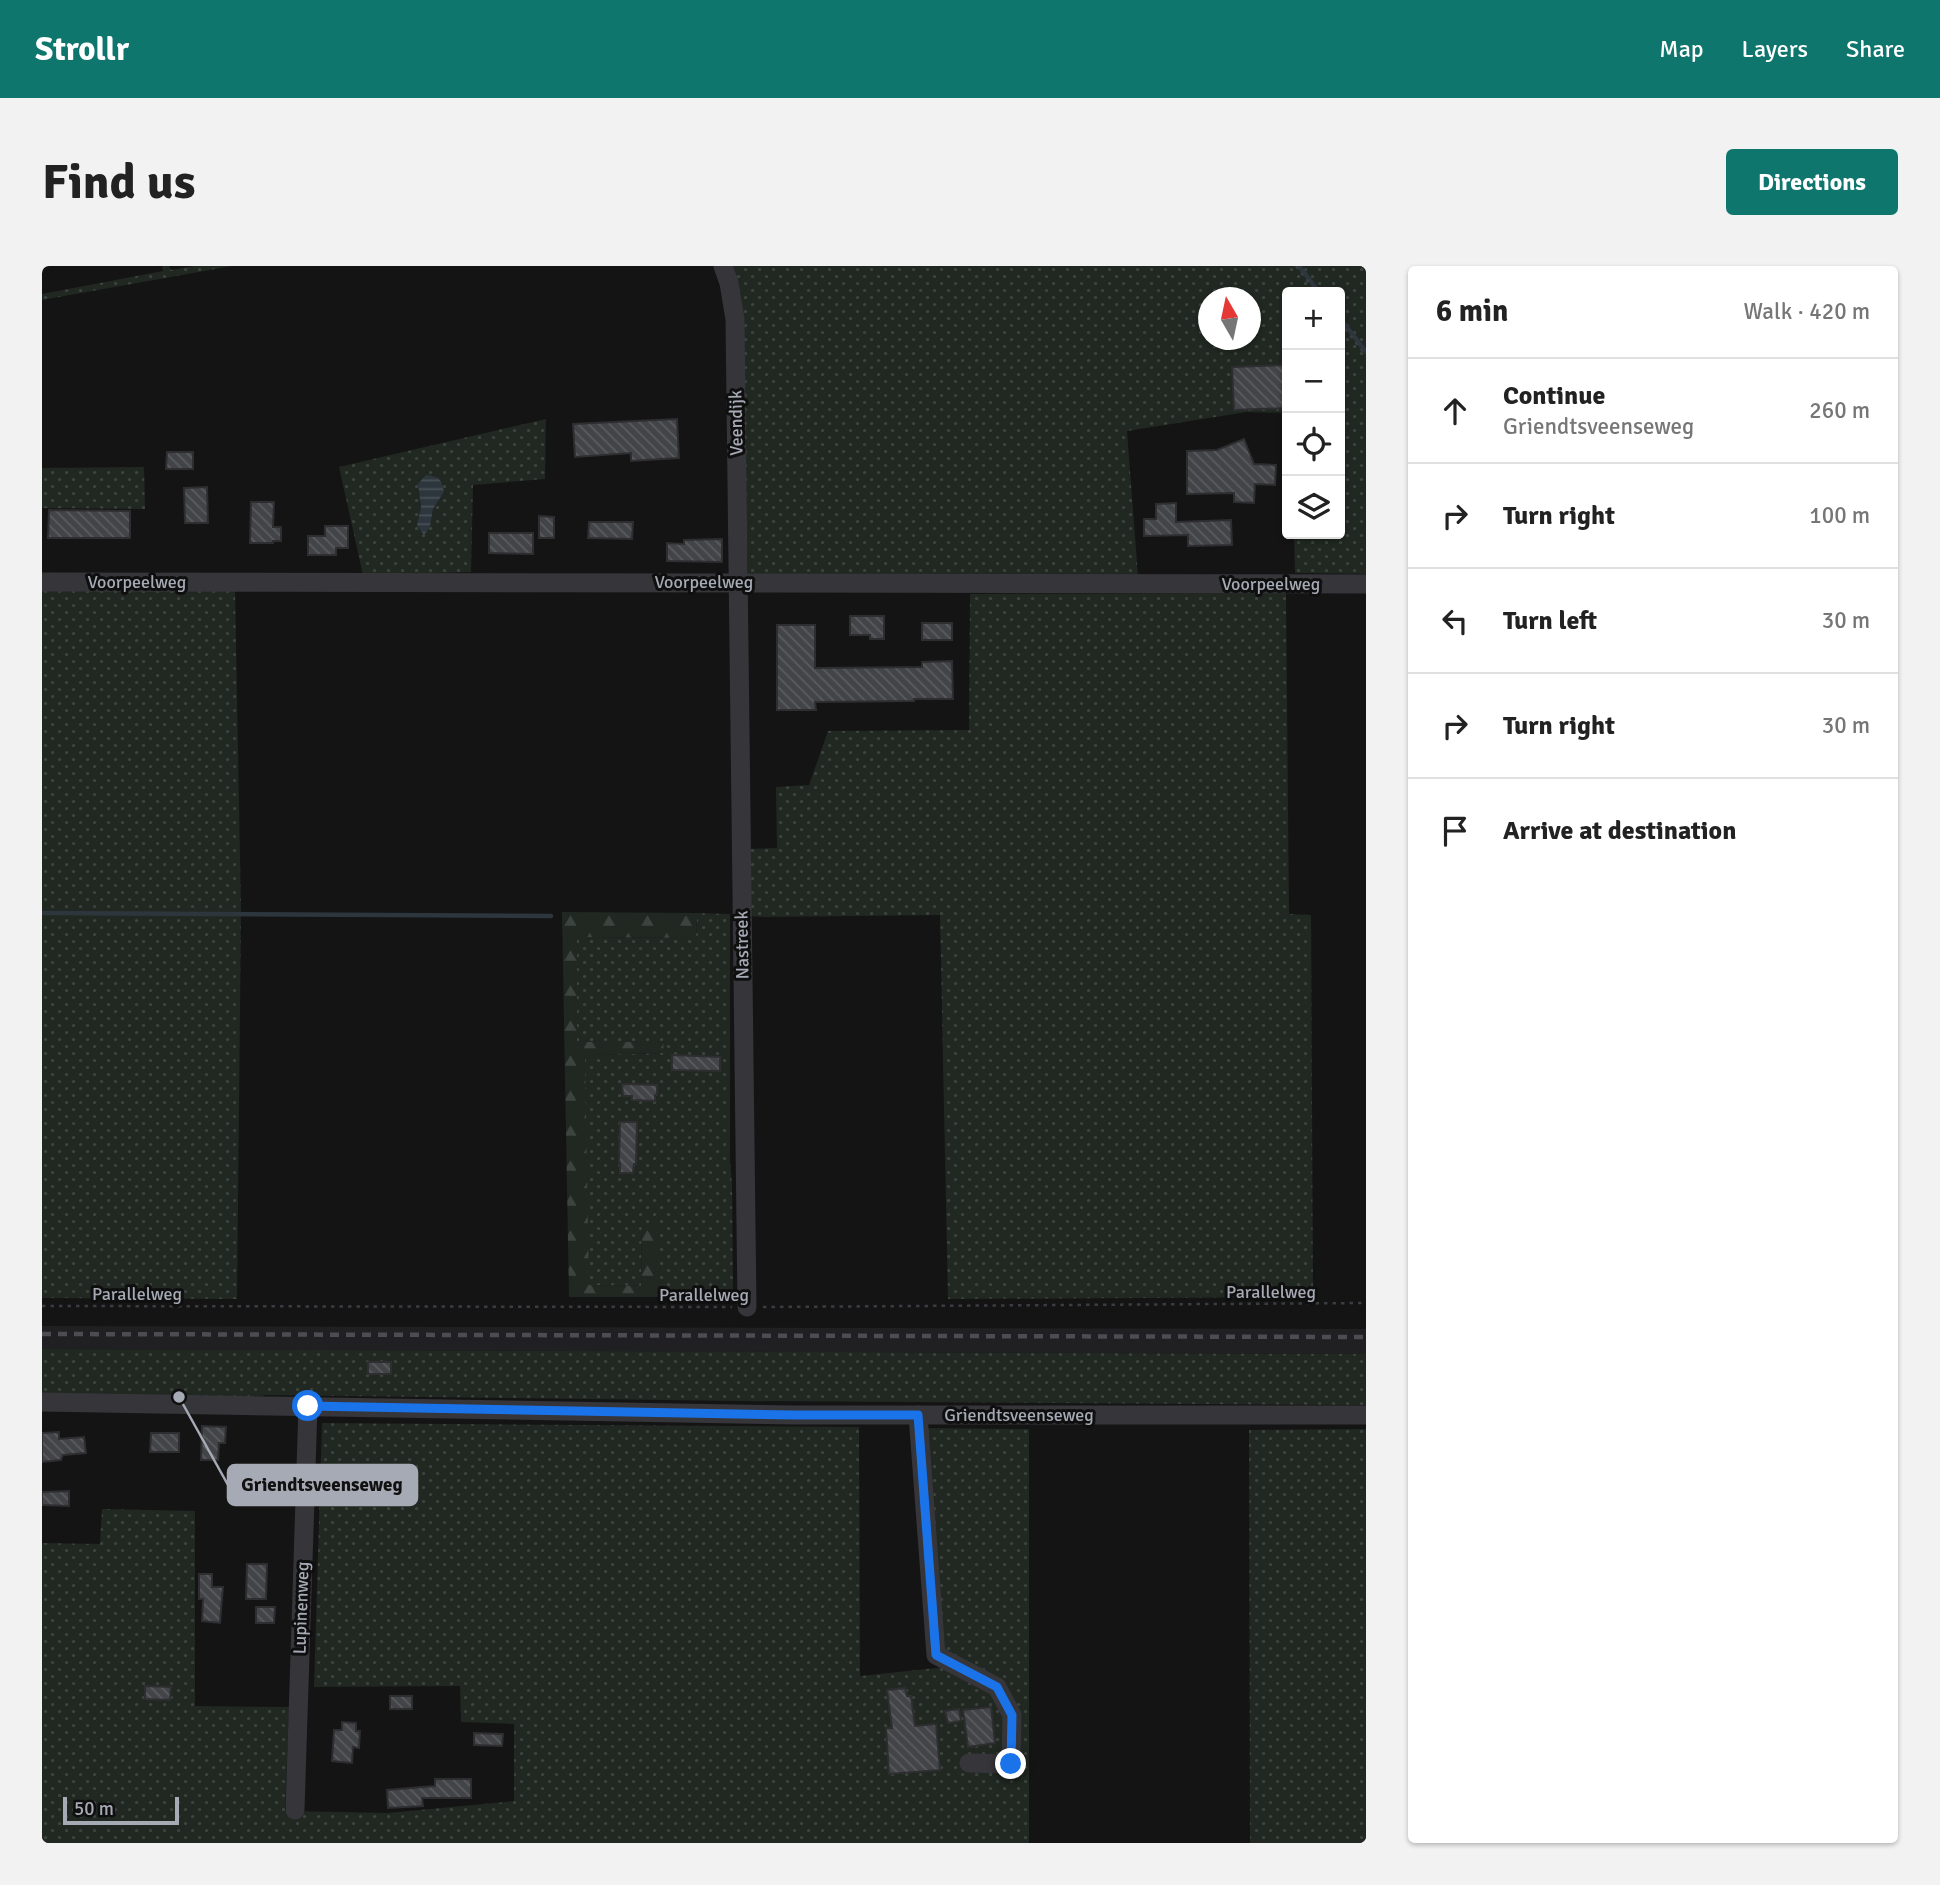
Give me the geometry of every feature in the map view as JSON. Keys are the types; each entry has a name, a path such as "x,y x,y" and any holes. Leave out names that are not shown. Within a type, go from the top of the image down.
{"street":[{"name":"Veendijk","path":"723,266 735,319 738,582"},
{"name":"Voorpeelweg","path":"42,582 1366,584"},
{"name":"Nastreek","path":"738,582 747,1307"},
{"name":"Griendtsveenseweg","path":"42,1402 781,1415 1366,1415"},
{"name":"Lupinenweg","path":"295,1810 308,1406"},
{"path":"918,1415 936,1655 997,1687 1012,1715 1011,1764 969,1763"}],"path":[{"path":"1296,266 1312,287"},
{"path":"1345,329 1366,356"},
{"name":"Parallelweg","path":"42,1306 747,1307 1366,1303"}],"shaded area":[{"path":"426,475 439,479 444,492 433,509 430,527 424,535 417,525 421,507 418,484"},
{"path":"42,1326 1366,1329 1366,1354 42,1349"}],"green space":[{"path":"162,266 169,266 171,270 194,266 232,266 42,300 42,294 163,271"},
{"path":"731,266 1366,266 1366,574 1295,573 1294,539 1345,539 1345,287 1282,287 1282,413 1247,412 1127,431 1138,576 748,576 741,302"},
{"path":"546,419 545,479 473,485 471,572 363,575 339,467","holes":["418,484 444,492 433,509 430,527 417,525 421,507"]},
{"path":"144,467 145,509 42,508 42,468"},
{"path":"42,588 235,588 241,911 237,1299 42,1298"},
{"path":"1286,593 1289,914 1311,915 1313,1297 948,1299 940,915 747,916 746,849 777,848 776,787 809,785 828,731 969,730 970,594"},
{"path":"562,912 697,913 696,938 577,937 577,1042 663,1042 664,1053 587,1055 585,1060 589,1285 641,1286 642,1223 659,1223 660,1297 569,1297"},
{"path":"697,913 730,914 733,1291 730,1298 660,1297 658,1223 642,1223 641,1286 589,1285 584,1060 586,1055 663,1053 605,1043 577,1042 577,937 696,938"},
{"path":"42,1349 1366,1354 1366,1405 42,1395"},
{"path":"322,1423 859,1427 860,1676 946,1667 925,1428 1029,1429 1029,1843 42,1843 42,1543 100,1544 102,1509 195,1511 195,1706 289,1707 285,1811 388,1813 514,1801 514,1724 461,1722 460,1686 314,1687"},
{"path":"1366,1429 1366,1843 1250,1843 1249,1430"}],"building":[{"path":"1282,365 1282,408 1234,410 1232,367"},
{"path":"677,419 679,458 631,461 631,453 575,457 573,424"},
{"path":"1244,439 1254,464 1276,465 1275,485 1255,484 1254,503 1234,502 1234,493 1187,494 1187,451 1217,450"},
{"path":"167,452 193,452 193,469 166,469"},
{"path":"207,487 208,523 185,523 184,488"},
{"path":"251,502 274,502 273,527 281,527 281,541 250,543"},
{"path":"1176,503 1176,522 1231,520 1232,545 1188,546 1188,535 1144,536 1144,519 1156,519 1156,504"},
{"path":"49,510 130,511 130,538 48,538"},
{"path":"539,516 554,517 554,538 539,538"},
{"path":"589,522 633,522 632,539 588,538"},
{"path":"325,526 348,526 348,548 336,548 336,555 308,555 308,536 325,536"},
{"path":"489,533 533,533 533,554 489,553"},
{"path":"722,539 722,562 667,561 667,543 684,544 684,540"},
{"path":"850,616 884,616 884,639 870,639 870,635 850,635"},
{"path":"922,623 952,623 952,640 922,640"},
{"path":"777,625 815,625 815,668 922,667 922,662 952,661 953,699 815,702 816,710 777,710"},
{"path":"672,1055 720,1057 720,1071 672,1070"},
{"path":"622,1084 657,1085 655,1101 632,1100 632,1096 623,1096"},
{"path":"620,1122 637,1122 636,1164 633,1173 620,1173"},
{"path":"368,1362 391,1362 391,1374 368,1374"},
{"path":"202,1426 226,1427 225,1443 219,1443 218,1460 201,1460"},
{"path":"59,1432 59,1439 84,1437 86,1453 63,1455 61,1460 42,1462 42,1433"},
{"path":"151,1433 179,1433 179,1452 150,1452"},
{"path":"69,1491 69,1506 42,1505 42,1492"},
{"path":"247,1564 267,1564 266,1599 246,1599"},
{"path":"199,1574 212,1574 212,1587 223,1587 220,1623 202,1621 203,1599 199,1599"},
{"path":"256,1607 275,1607 274,1623 256,1623"},
{"path":"145,1686 171,1687 170,1700 145,1699"},
{"path":"905,1688 907,1696 911,1696 915,1726 936,1724 940,1770 889,1774 886,1728 892,1728 887,1690"},
{"path":"390,1696 412,1696 412,1709 390,1709"},
{"path":"991,1707 995,1743 968,1747 963,1710"},
{"path":"959,1709 961,1721 948,1723 945,1711"},
{"path":"342,1722 356,1723 356,1731 360,1731 359,1748 353,1747 352,1763 332,1761 334,1730 342,1730"},
{"path":"474,1733 503,1734 502,1746 474,1745"},
{"path":"435,1779 471,1779 471,1798 422,1798 423,1806 388,1808 387,1790 435,1786"}],"waterway":[{"path":"1299,266 1315,287"},
{"path":"1345,325 1366,352"},
{"path":"42,913 551,916"}],"railway":[{"path":"42,1334 1366,1337"}],"place":[{"name":"Griendtsveenseweg","path":"179,1397"}],"route":[{"path":"308,1406 918,1415 936,1655 997,1687 1012,1715 1011,1764"}]}
